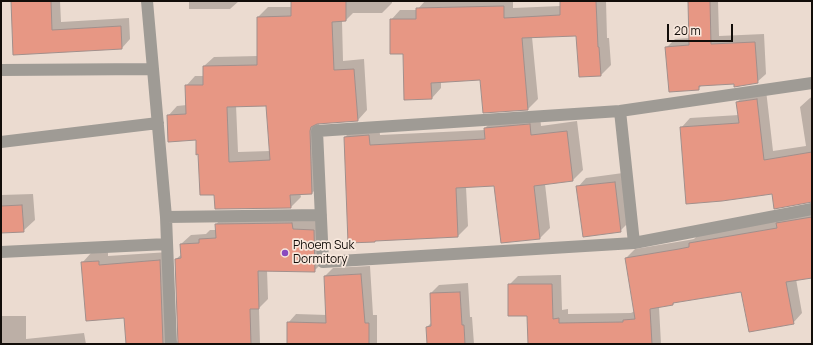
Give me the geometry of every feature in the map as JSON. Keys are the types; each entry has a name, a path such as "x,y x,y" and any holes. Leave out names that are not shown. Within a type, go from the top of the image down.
{"street":[{"path":"147,1 166,217 171,344"},
{"path":"1,70 153,69"},
{"path":"812,82 620,111 318,131 323,262 634,243 812,209"},
{"path":"620,111 634,243"},
{"path":"1,142 158,123"},
{"path":"166,217 321,215"},
{"path":"1,252 167,244"}],"building":[{"path":"11,1 51,1 52,30 121,26 122,49 13,55"},
{"path":"291,1 346,1 346,21 332,22 334,70 354,69 358,121 317,124 311,127 312,194 290,195 291,208 215,209 214,195 200,195 196,140 168,142 167,115 186,114 185,85 203,85 203,66 257,65 257,17 291,16","holes":["266,106 270,160 229,162 227,107"]},
{"path":"560,1 596,1 601,76 579,77 576,36 522,38 528,110 483,113 480,80 431,83 432,99 404,100 403,54 390,54 390,19 416,19 416,8 504,6 504,18 560,15"},
{"path":"688,1 710,1 711,44 755,42 758,83 734,87 734,84 699,86 699,90 669,92 665,47 689,45"},
{"path":"757,99 764,160 812,152 812,202 774,209 772,194 686,204 680,127 739,123 736,102"},
{"path":"530,124 531,135 567,131 573,181 534,186 540,239 501,243 494,186 456,188 458,237 348,243 344,137 369,135 370,145 485,139 484,128"},
{"path":"615,182 621,232 583,237 576,186"},
{"path":"22,205 24,232 1,233 1,206"},
{"path":"812,217 812,278 786,282 794,324 749,332 741,292 673,303 673,305 650,309 652,344 528,344 527,316 508,316 508,284 552,284 553,319 559,318 559,323 623,322 623,320 635,319 625,258 689,247 689,243 777,228 776,223"},
{"path":"292,223 293,229 314,230 315,272 258,271 259,309 250,309 251,344 178,344 175,259 181,258 180,244 199,243 199,239 216,238 215,224"},
{"path":"160,260 163,344 126,344 124,318 86,321 81,262 99,261 99,265"},
{"path":"361,274 365,323 369,323 369,344 287,344 287,322 326,323 324,276"},
{"path":"460,292 465,344 427,344 426,327 431,326 430,293"}],"place":[{"name":"Phoem Suk Dormitory","path":"285,253"}]}
